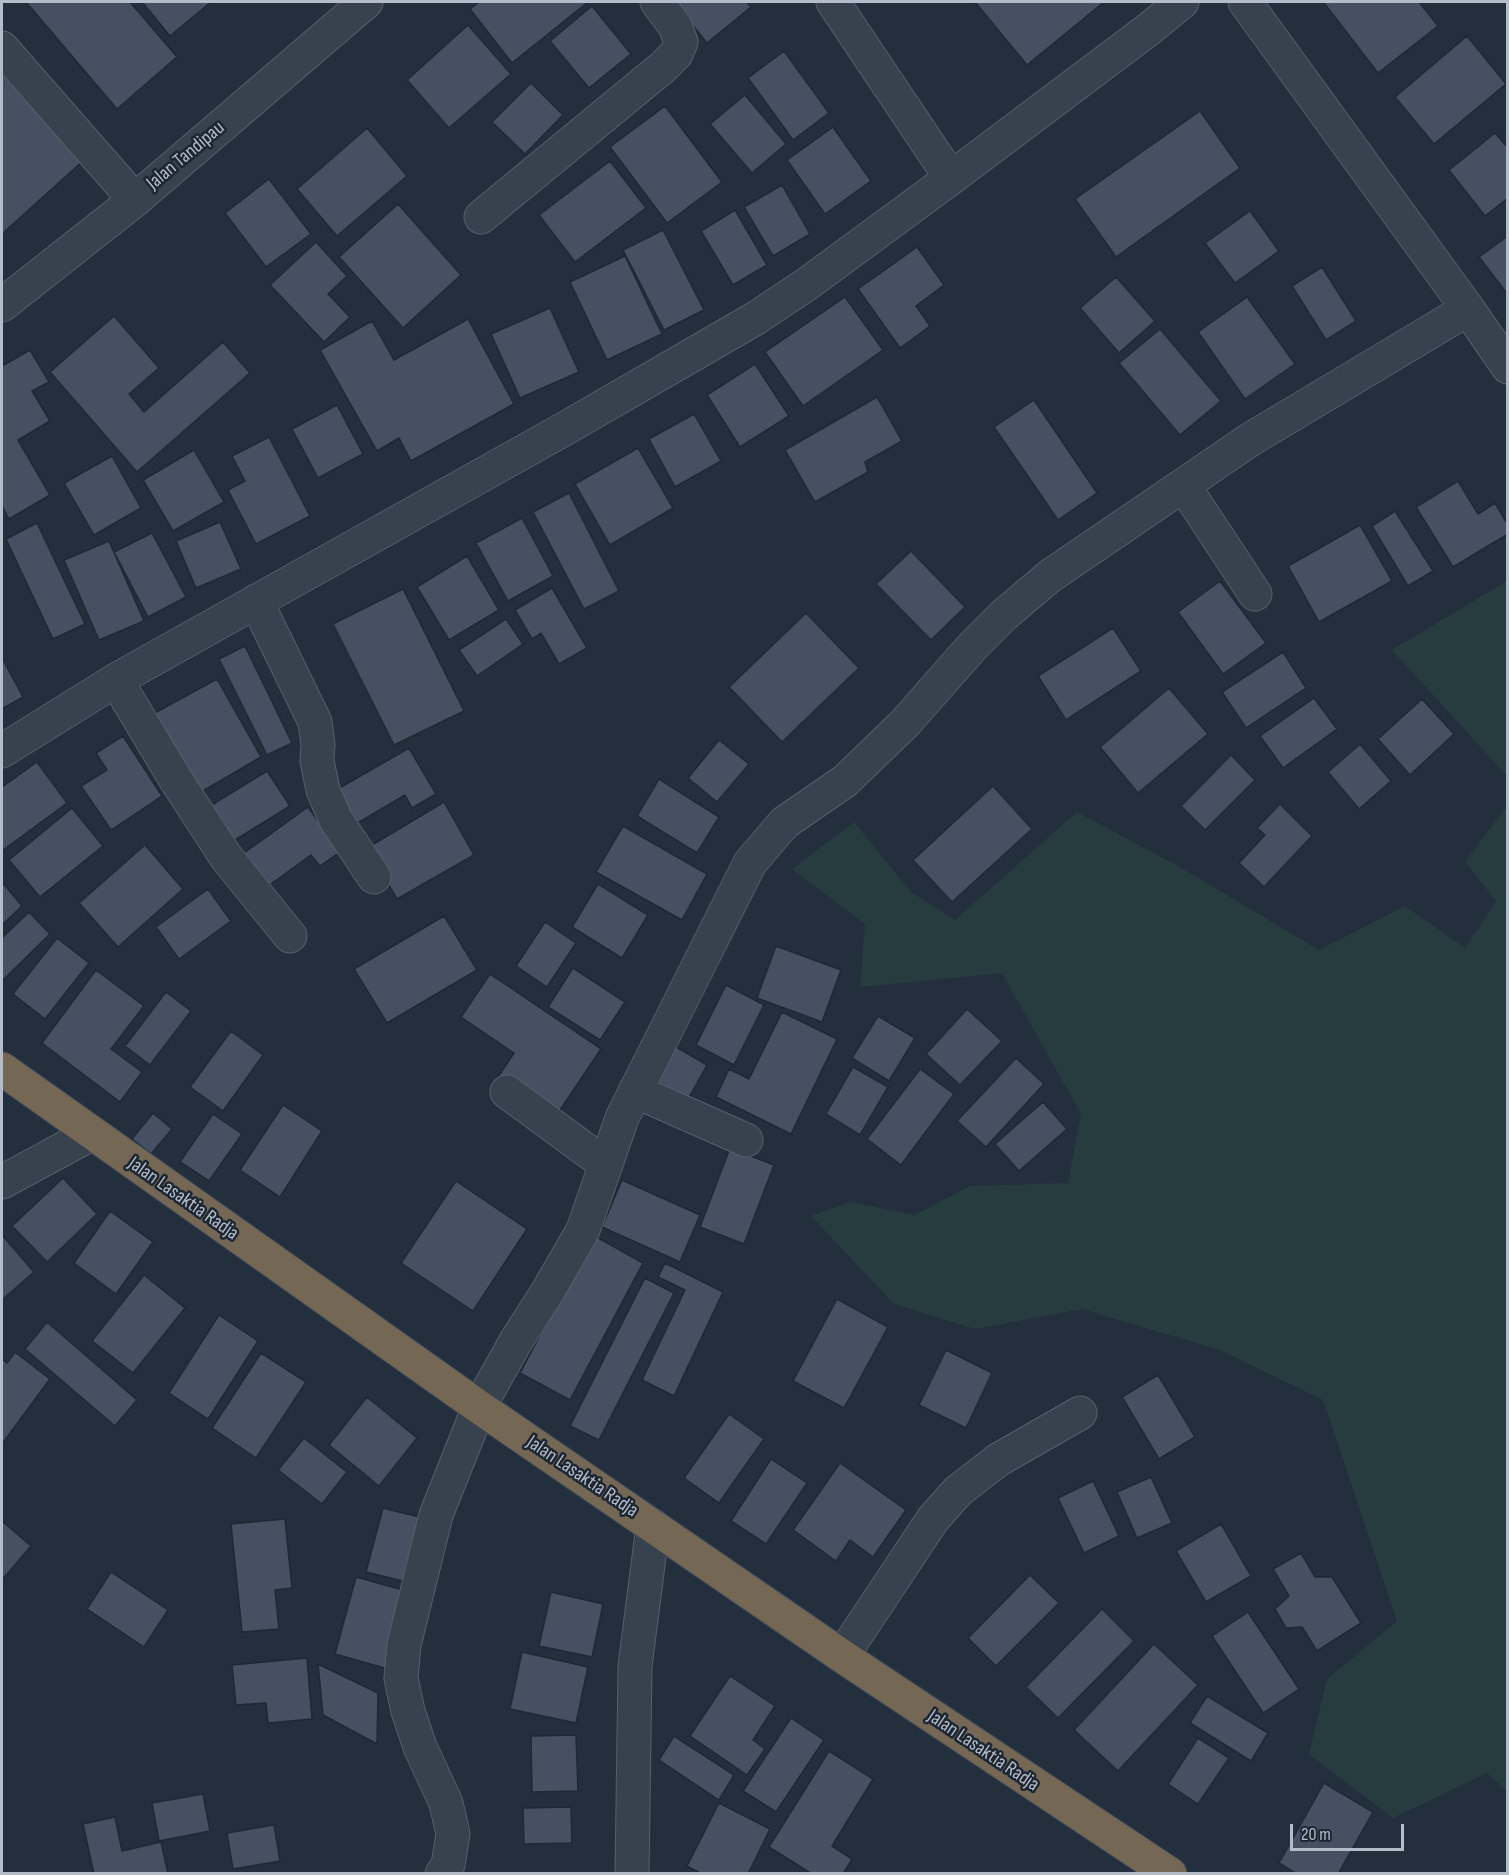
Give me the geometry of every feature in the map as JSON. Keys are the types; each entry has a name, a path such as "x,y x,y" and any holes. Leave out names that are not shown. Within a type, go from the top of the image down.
{"highway":[{"name":"Jalan Lasaktia Radja","path":"2,1069 479,1407 842,1656 1170,1874"}],"street":[{"name":"Jalan Tandipau","path":"2,305 135,200 366,2"},
{"path":"482,217 676,54 681,42 675,26 657,2"},
{"path":"833,2 951,178"},
{"path":"2,751 116,680 556,434 756,318 807,284 951,178 1182,2"},
{"path":"1245,2 1468,309 1503,352"},
{"path":"2,48 135,200"},
{"path":"442,1874 448,1865 453,1833 446,1803 420,1747 408,1711 401,1678 404,1645 436,1515 479,1407 583,1230 622,1118 750,863 784,823 844,781 905,723 972,647 1004,615 1050,576 1251,439 1468,309"},
{"path":"1184,486 1255,594"},
{"path":"256,601 315,722 318,744 317,761 327,800 336,820 374,877"},
{"path":"116,680 176,780 226,857 290,936"},
{"path":"635,1091 746,1140"},
{"path":"507,1092 605,1164"},
{"path":"2,1182 91,1134"},
{"path":"842,1656 933,1519 958,1491 998,1460 1080,1413"},
{"path":"632,1874 635,1666 653,1526"}],"green space":[{"path":"1507,581 1507,776 1392,650"},
{"path":"1507,806 1507,1792 1487,1773 1393,1818 1309,1754 1327,1679 1397,1621 1323,1400 1220,1350 1082,1309 975,1329 894,1304 811,1216 850,1202 915,1215 970,1186 1068,1183 1081,1114 1002,973 860,987 865,924 792,869 854,822 911,892 955,920 1077,812 1180,867 1319,950 1405,906 1465,948 1496,901 1465,862"}],"building":[{"path":"26,2 130,2 177,57 117,109"},
{"path":"142,2 211,2 170,36"},
{"path":"479,2 588,2 512,63 470,9"},
{"path":"674,2 747,2 751,7 707,43"},
{"path":"975,2 1104,2 1027,65"},
{"path":"1325,2 1419,2 1438,26 1378,73"},
{"path":"592,6 631,54 589,88 550,41"},
{"path":"468,25 511,74 449,128 407,80"},
{"path":"1467,36 1506,84 1434,144 1395,97"},
{"path":"784,51 829,113 793,140 748,78"},
{"path":"2,67 85,159 2,234"},
{"path":"531,83 563,115 525,154 492,122"},
{"path":"745,95 786,144 752,173 710,124"},
{"path":"665,106 722,182 667,223 610,147"},
{"path":"1200,111 1240,168 1116,257 1075,199"},
{"path":"833,127 871,181 825,214 787,160"},
{"path":"367,128 407,176 337,236 297,189"},
{"path":"1495,133 1508,148 1508,198 1485,216 1449,170"},
{"path":"610,161 646,208 575,262 539,215"},
{"path":"269,179 311,234 266,267 225,213"},
{"path":"782,185 810,234 773,256 744,207"},
{"path":"398,204 461,275 403,328 339,257"},
{"path":"735,210 767,265 733,285 701,231"},
{"path":"1250,211 1279,251 1235,283 1205,243"},
{"path":"663,230 704,310 664,330 623,250"},
{"path":"1508,236 1508,295 1479,257"},
{"path":"316,242 347,276 328,294 350,317 324,342 270,285"},
{"path":"917,247 944,285 916,306 930,326 900,348 858,289"},
{"path":"625,256 662,334 607,360 570,282"},
{"path":"1322,267 1356,321 1326,340 1292,286"},
{"path":"1116,277 1155,321 1119,353 1080,308"},
{"path":"845,297 883,350 803,406 765,352"},
{"path":"1247,297 1295,364 1245,399 1198,332"},
{"path":"550,308 579,372 520,398 491,334"},
{"path":"114,316 159,368 129,394 144,412 223,342 250,373 137,472 50,372"},
{"path":"468,319 514,404 411,461 399,438 377,451 320,350 372,321 394,360"},
{"path":"1160,329 1221,401 1180,435 1119,363"},
{"path":"30,350 49,382 32,391 50,421 18,440 50,495 9,519 2,506 2,366"},
{"path":"755,364 789,416 740,447 707,395"},
{"path":"877,397 902,441 865,462 868,472 815,502 785,450"},
{"path":"1034,400 1097,493 1058,520 994,427"},
{"path":"337,405 363,454 318,478 292,429"},
{"path":"694,414 721,461 675,487 649,439"},
{"path":"269,437 310,516 256,544 228,490 245,481 232,456"},
{"path":"638,448 673,508 610,545 575,484"},
{"path":"194,450 224,502 173,531 143,480"},
{"path":"112,456 141,508 94,535 64,483"},
{"path":"1458,481 1478,514 1495,503 1508,525 1508,534 1453,567 1416,507"},
{"path":"569,493 619,591 584,609 533,512"},
{"path":"1395,511 1433,571 1408,586 1372,526"},
{"path":"522,518 553,576 508,601 476,543"},
{"path":"220,522 241,569 196,588 176,541"},
{"path":"37,523 85,624 53,639 6,539"},
{"path":"1360,525 1392,581 1319,622 1288,566"},
{"path":"152,533 186,597 148,617 114,552"},
{"path":"109,541 144,621 99,640 64,560"},
{"path":"911,551 965,607 931,640 876,584"},
{"path":"467,556 499,610 449,640 417,587"},
{"path":"1220,581 1266,643 1223,674 1178,612"},
{"path":"552,588 587,648 559,664 541,633 532,639 515,610"},
{"path":"403,589 464,711 394,745 333,624"},
{"path":"806,613 859,668 782,742 729,687"},
{"path":"506,619 523,644 477,676 459,650"},
{"path":"1113,628 1141,671 1066,720 1038,676"},
{"path":"245,646 292,743 267,755 219,659"},
{"path":"1283,652 1306,688 1246,728 1222,692"},
{"path":"2,658 23,697 2,709"},
{"path":"217,679 261,757 196,795 151,715"},
{"path":"1169,688 1208,734 1138,793 1100,747"},
{"path":"1314,698 1337,729 1283,768 1260,736"},
{"path":"1422,699 1454,734 1410,775 1378,739"},
{"path":"123,736 162,796 111,830 81,786 107,770 96,753"},
{"path":"719,740 749,764 717,802 688,778"},
{"path":"1360,744 1391,781 1359,809 1328,772"},
{"path":"409,748 436,794 412,808 405,795 356,824 336,790"},
{"path":"1231,755 1255,780 1205,830 1181,806"},
{"path":"37,762 67,803 2,851 2,787"},
{"path":"267,771 290,806 227,845 205,809"},
{"path":"659,779 719,817 697,853 637,816"},
{"path":"993,786 1032,829 952,902 913,860"},
{"path":"444,802 474,855 397,899 367,848"},
{"path":"1280,804 1312,836 1264,887 1239,863 1265,835 1257,828"},
{"path":"308,807 340,852 320,866 311,855 268,886 244,853"},
{"path":"72,808 103,846 40,897 9,860"},
{"path":"623,826 707,874 682,920 596,872"},
{"path":"145,845 183,889 118,947 79,903"},
{"path":"2,882 22,906 2,925"},
{"path":"598,884 648,915 622,958 572,927"},
{"path":"208,889 231,921 179,959 156,927"},
{"path":"29,912 50,934 2,981 2,938"},
{"path":"444,916 477,970 387,1023 354,969"},
{"path":"545,922 576,943 547,987 516,966"},
{"path":"57,938 89,963 45,1019 13,994"},
{"path":"776,946 841,970 822,1022 757,998"},
{"path":"573,968 625,1002 600,1040 548,1007"},
{"path":"96,970 144,1006 111,1049 142,1072 120,1102 42,1043"},
{"path":"490,974 601,1049 554,1119 496,1080 514,1053 461,1017"},
{"path":"726,985 764,1005 734,1065 696,1045"},
{"path":"166,992 191,1011 150,1065 125,1046"},
{"path":"967,1009 1002,1041 960,1085 926,1054"},
{"path":"782,1012 837,1039 791,1134 716,1097 729,1069 749,1079"},
{"path":"878,1016 915,1038 889,1081 852,1058"},
{"path":"231,1031 263,1055 223,1111 190,1087"},
{"path":"671,1044 707,1065 687,1101 650,1080"},
{"path":"1016,1058 1044,1084 986,1147 957,1121"},
{"path":"853,1067 888,1087 860,1135 826,1114"},
{"path":"920,1069 954,1094 901,1165 867,1139"},
{"path":"1043,1102 1067,1129 1019,1171 995,1144"},
{"path":"283,1105 322,1131 280,1197 240,1170"},
{"path":"153,1113 172,1129 151,1154 132,1139"},
{"path":"213,1114 242,1134 209,1181 180,1162"},
{"path":"730,1148 774,1165 744,1244 700,1227"},
{"path":"63,1178 97,1214 47,1262 12,1226"},
{"path":"622,1180 700,1215 680,1262 602,1227"},
{"path":"456,1181 527,1229 473,1311 401,1263"},
{"path":"110,1211 153,1242 116,1294 74,1263"},
{"path":"2,1235 34,1272 2,1300"},
{"path":"593,1235 643,1263 570,1400 520,1373"},
{"path":"665,1263 723,1292 674,1396 642,1380 685,1290 658,1277"},
{"path":"144,1275 185,1308 133,1373 92,1341"},
{"path":"645,1278 674,1293 599,1440 570,1426"},
{"path":"837,1299 888,1327 844,1408 793,1381"},
{"path":"219,1315 258,1341 208,1419 169,1393"},
{"path":"47,1322 137,1400 115,1426 25,1349"},
{"path":"946,1350 992,1373 966,1428 919,1405"},
{"path":"15,1352 50,1379 2,1444 2,1359 7,1363"},
{"path":"261,1353 306,1382 256,1458 212,1428"},
{"path":"1158,1375 1195,1437 1159,1459 1122,1397"},
{"path":"367,1397 417,1438 379,1486 329,1445"},
{"path":"729,1414 764,1439 719,1503 684,1478"},
{"path":"304,1438 347,1472 322,1504 278,1470"},
{"path":"771,1459 807,1483 766,1544 731,1521"},
{"path":"840,1463 906,1510 873,1557 850,1540 836,1561 793,1530"},
{"path":"1151,1477 1172,1523 1137,1538 1117,1492"},
{"path":"1093,1481 1119,1536 1084,1553 1058,1498"},
{"path":"383,1508 419,1517 403,1581 366,1572"},
{"path":"285,1519 292,1588 275,1590 279,1629 242,1632 231,1524"},
{"path":"2,1521 31,1546 2,1580"},
{"path":"1221,1524 1251,1576 1206,1602 1176,1551"},
{"path":"1301,1553 1315,1577 1332,1577 1361,1623 1317,1651 1302,1627 1286,1628 1275,1609 1289,1596 1273,1569"},
{"path":"111,1572 168,1610 144,1647 87,1609"},
{"path":"1030,1575 1059,1603 996,1666 968,1638"},
{"path":"356,1577 410,1592 388,1669 335,1654"},
{"path":"551,1592 603,1604 592,1657 539,1646"},
{"path":"1102,1609 1134,1641 1058,1718 1026,1687"},
{"path":"1248,1612 1299,1689 1263,1713 1212,1636"},
{"path":"1154,1644 1198,1685 1118,1771 1074,1730"},
{"path":"522,1652 588,1667 576,1723 510,1709"},
{"path":"307,1658 312,1719 268,1723 266,1703 236,1705 232,1665"},
{"path":"318,1664 378,1693 377,1744 323,1715"},
{"path":"730,1676 775,1706 753,1740 765,1749 747,1775 690,1736"},
{"path":"1207,1696 1268,1733 1251,1761 1190,1723"},
{"path":"791,1718 824,1740 776,1812 743,1791"},
{"path":"576,1735 578,1791 532,1792 531,1736"},
{"path":"674,1736 734,1775 719,1800 659,1760"},
{"path":"1198,1738 1229,1758 1198,1804 1168,1784"},
{"path":"829,1751 873,1779 832,1846 852,1859 843,1874 812,1874 769,1847"},
{"path":"1324,1783 1373,1812 1338,1874 1297,1874 1279,1863"},
{"path":"203,1794 210,1831 159,1841 152,1803"},
{"path":"719,1803 770,1829 748,1874 702,1874 687,1866"},
{"path":"571,1807 572,1843 524,1844 523,1808"},
{"path":"115,1817 122,1851 161,1842 168,1874 94,1874 83,1824"},
{"path":"274,1825 280,1861 233,1869 227,1833"}]}
